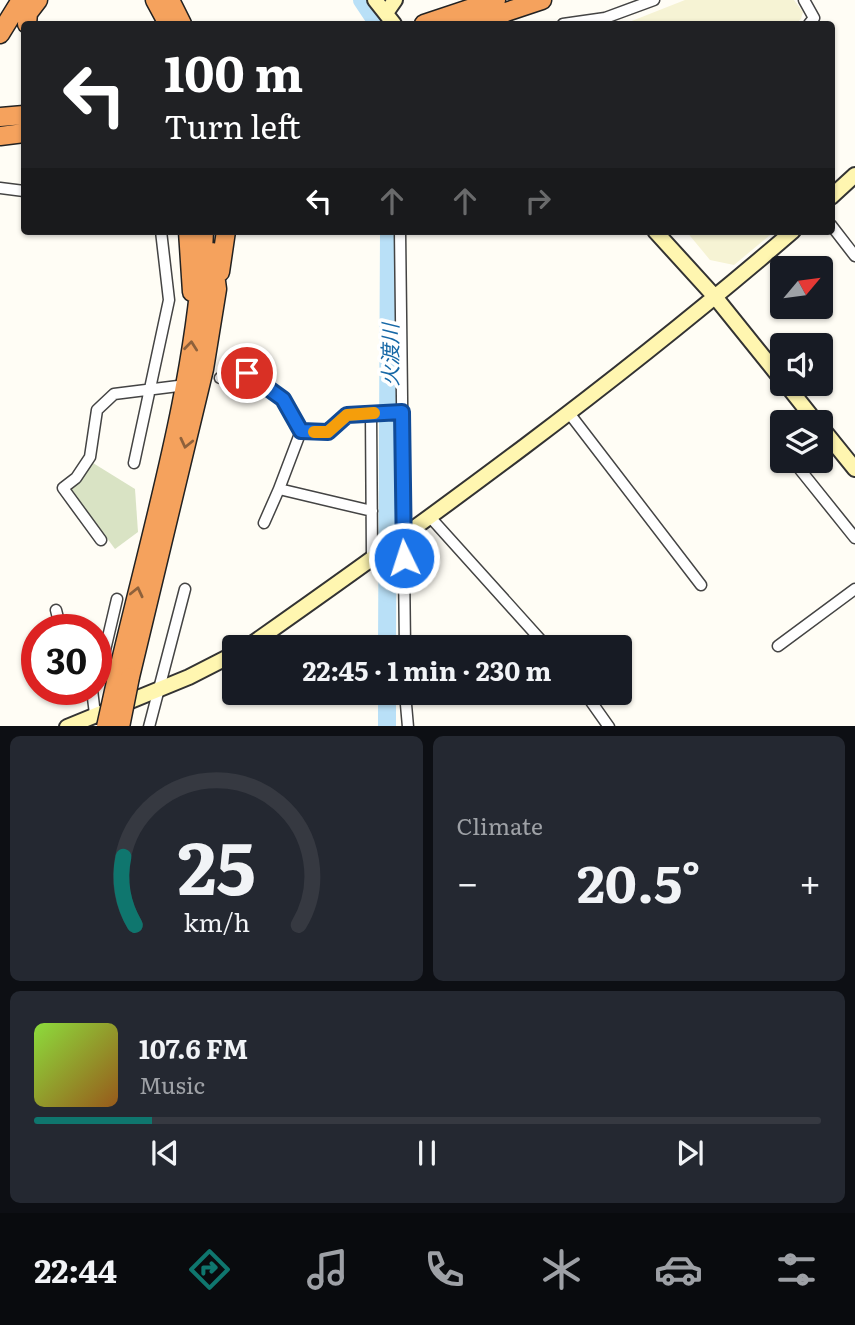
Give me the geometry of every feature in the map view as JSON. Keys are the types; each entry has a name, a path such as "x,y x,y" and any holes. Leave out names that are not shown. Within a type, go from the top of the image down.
{"highway":[{"path":"0,34 21,0"},
{"path":"27,21 28,13 38,0"},
{"path":"155,0 166,21"},
{"path":"170,0 180,21"},
{"path":"434,21 496,0"},
{"path":"479,21 540,1"},
{"path":"495,21 540,1"},
{"path":"0,117 21,115"},
{"path":"0,136 21,133"},
{"path":"0,143 21,144"},
{"path":"188,235 194,317"},
{"path":"120,726 123,680 189,369 194,317 202,284 204,235"},
{"path":"212,235 217,289"},
{"path":"92,721 123,680 204,369 225,235"}],"street":[{"path":"375,0 390,19"},
{"path":"390,19 395,0"},
{"path":"584,21 605,18 654,0"},
{"path":"804,0 814,18 812,21"},
{"path":"835,193 855,175"},
{"path":"0,188 21,191"},
{"path":"835,230 855,256"},
{"path":"134,463 169,300 161,235"},
{"path":"400,235 405,635"},
{"path":"659,235 716,298 770,365"},
{"path":"264,635 430,517 569,413 716,298 788,235"},
{"path":"220,379 247,373 283,399 301,431"},
{"path":"101,540 64,488 76,478 90,457 97,410 114,394 177,386"},
{"path":"795,396 806,410"},
{"path":"301,431 328,432 347,415 400,412"},
{"path":"374,413 372,511 376,555"},
{"path":"569,413 701,585"},
{"path":"264,523 301,431"},
{"path":"833,446 855,469"},
{"path":"803,473 855,538"},
{"path":"279,489 372,511"},
{"path":"430,517 536,635"},
{"path":"149,726 186,589"},
{"path":"778,646 855,589"},
{"path":"112,620 117,599"},
{"path":"56,610 57,614"},
{"path":"67,726 92,721 222,660"},
{"path":"406,705 408,726"},
{"path":"594,705 609,726"}],"shaded area":[{"path":"685,0 794,0 803,12 799,21 632,21"},
{"path":"689,235 770,235 734,265 710,260"}],"green space":[{"path":"93,463 135,489 138,532 115,549 70,488"}],"waterway":[{"name":"火渡川","path":"362,0 376,21"},
{"name":"火渡川","path":"387,635 389,235"},
{"name":"火渡川","path":"387,705 387,726"}],"slow traffic":[{"path":"314,432 328,432 347,415 374,413"}],"route":[{"path":"247,373 283,399 301,431 328,432 347,415 402,412 404,558"}]}
